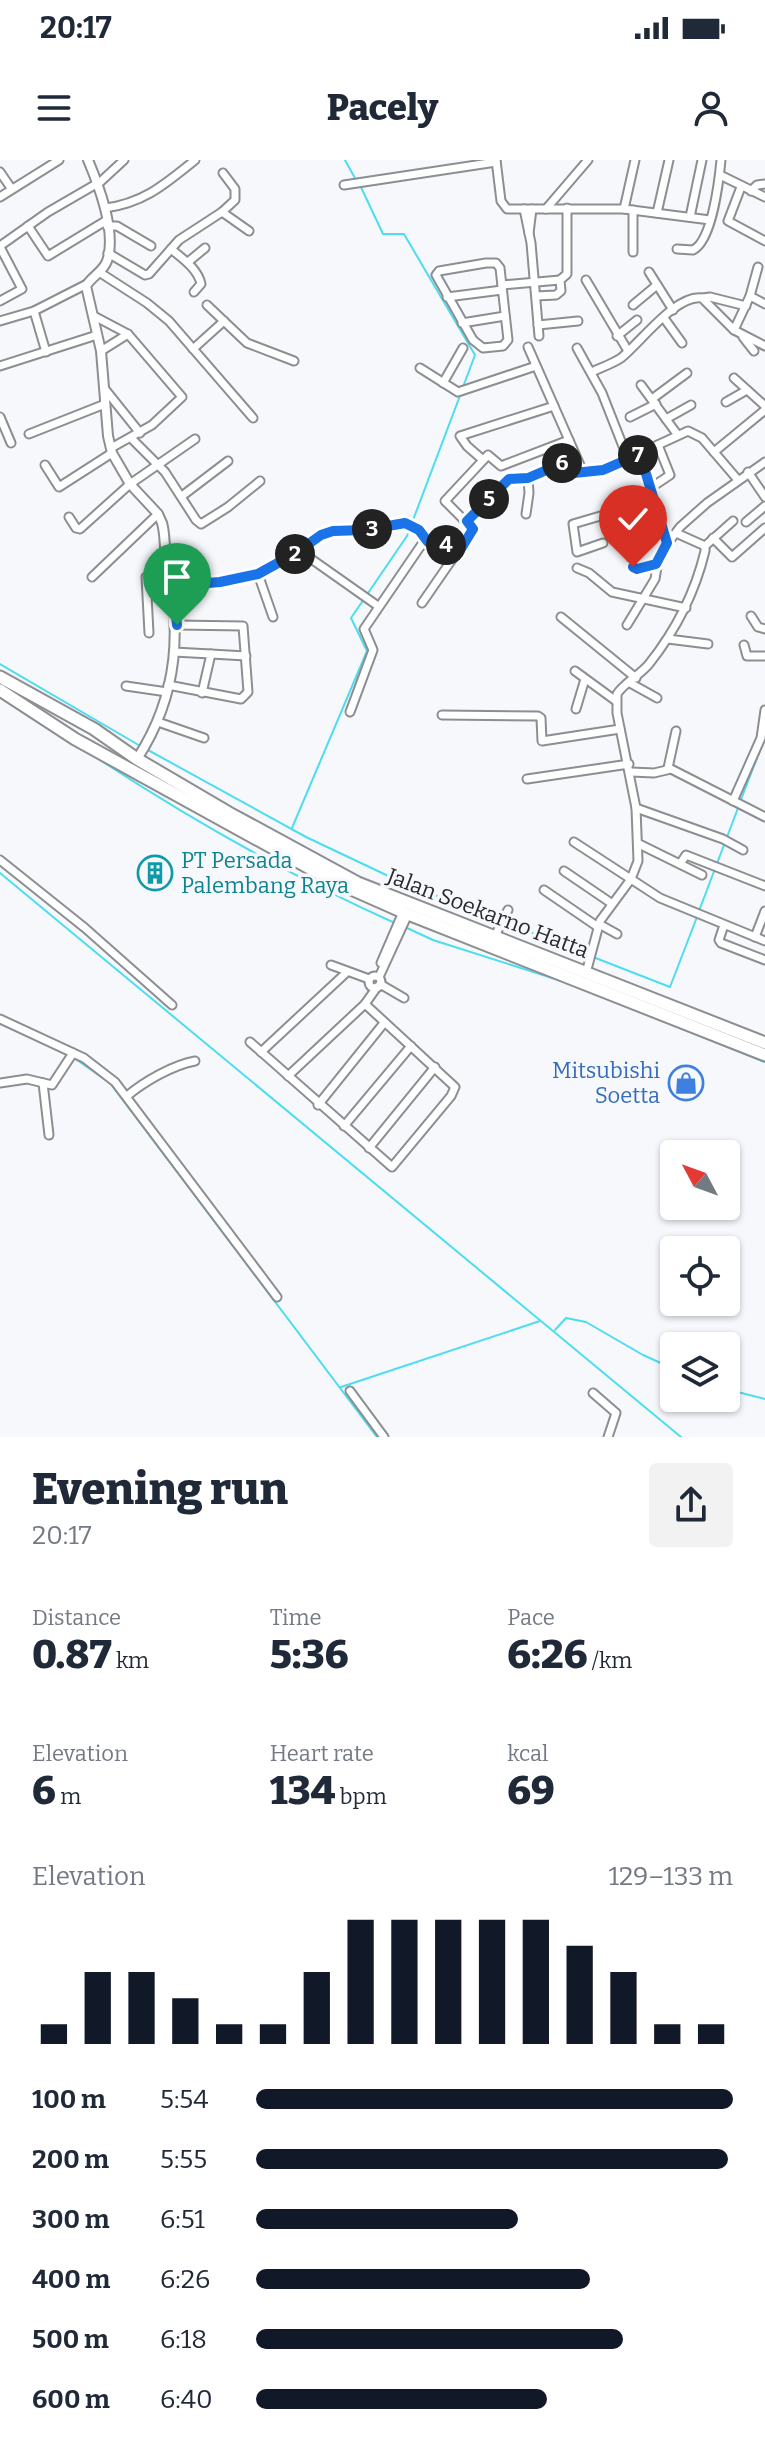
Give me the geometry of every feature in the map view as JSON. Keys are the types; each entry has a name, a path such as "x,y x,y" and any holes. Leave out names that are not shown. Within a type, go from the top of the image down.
{"highway":[{"name":"Jalan Soekarno Hatta","path":"0,677 94,729 321,869 373,890 500,928 586,973 765,1043"},
{"name":"Jalan Soekarno Hatta","path":"1,693 75,739 404,916 765,1055"}],"street":[{"path":"0,197 59,160"},
{"path":"0,321 34,311 87,284 105,265 108,253 105,208 88,160"},
{"path":"0,301 22,289 0,247 98,183 124,160"},
{"path":"105,208 137,202 195,160"},
{"path":"546,209 588,160"},
{"path":"633,252 628,209 635,160"},
{"path":"657,213 669,160"},
{"path":"690,217 702,160"},
{"path":"677,249 688,251 700,246 710,220 721,160"},
{"path":"344,185 496,161 503,207 509,209 628,209 710,220"},
{"path":"0,172 11,188"},
{"path":"108,253 147,275 188,234 235,200 237,192 223,173"},
{"path":"720,175 765,197"},
{"path":"751,191 757,185 765,184"},
{"path":"741,187 728,221 765,241"},
{"path":"447,297 560,280 567,274 567,208"},
{"path":"528,209 539,336"},
{"path":"222,212 249,231"},
{"path":"28,226 48,256 107,223 151,246"},
{"path":"188,262 205,248"},
{"path":"171,249 188,262 201,280 194,292"},
{"path":"496,263 500,268 502,288 508,340 503,346 480,347 462,323 436,275 448,269 496,263"},
{"path":"737,332 758,267"},
{"path":"99,272 160,313 253,418"},
{"path":"649,272 673,310"},
{"path":"536,296 559,294 562,289 560,280"},
{"path":"586,280 628,351"},
{"path":"87,284 101,351 112,451 130,484 158,514 164,530 173,582 177,625 167,689 158,722 139,756"},
{"path":"633,305 657,285"},
{"path":"750,296 765,304"},
{"path":"592,372 616,361 673,310 695,297 715,298 746,306"},
{"path":"703,298 754,351"},
{"path":"207,305 250,345 294,361"},
{"path":"34,311 46,352"},
{"path":"45,465 59,487 140,433 170,411 182,397 128,334 94,316"},
{"path":"462,323 505,316"},
{"path":"664,318 682,343"},
{"path":"617,336 637,320"},
{"path":"193,349 224,321"},
{"path":"538,325 578,321"},
{"path":"737,332 765,346"},
{"path":"101,351 128,334"},
{"path":"0,366 97,335"},
{"path":"528,347 580,472"},
{"path":"443,383 463,348"},
{"path":"577,348 592,372 628,459"},
{"path":"420,368 461,392 536,366"},
{"path":"630,417 654,402 687,373"},
{"path":"714,452 765,408 734,378"},
{"path":"641,385 677,434"},
{"path":"104,387 140,433"},
{"path":"726,402 747,390"},
{"path":"29,434 105,404"},
{"path":"666,419 691,405"},
{"path":"483,460 460,436 554,406"},
{"path":"0,417 11,443"},
{"path":"467,521 509,479 528,478 563,463 580,472 603,470 688,431 694,432 738,480"},
{"path":"131,438 158,464 196,520 202,524 260,481"},
{"path":"69,517 80,529 130,484 195,439"},
{"path":"422,603 473,529 445,501 489,455 501,466 569,440"},
{"path":"652,487 670,475 658,445"},
{"path":"640,454 667,543"},
{"path":"182,496 228,461"},
{"path":"627,625 655,579 656,564 667,543 707,503 765,462"},
{"path":"748,472 765,497"},
{"path":"526,514 528,478"},
{"path":"603,543 577,552 573,524 655,500"},
{"path":"746,522 765,506"},
{"path":"92,577 158,514"},
{"path":"586,973 599,925 611,903 631,879 638,861 636,808 620,729 616,701 618,691 633,681 668,639 697,581 705,546 733,521"},
{"path":"149,633 146,577 173,582 220,582 258,574 327,533 411,525 428,542 446,545 459,552"},
{"path":"713,538 732,557 765,528"},
{"path":"676,533 705,546"},
{"path":"350,712 373,650 364,629 420,547 428,542"},
{"path":"628,544 635,568 656,564"},
{"path":"300,551 378,606"},
{"path":"577,568 589,573 609,592 686,608"},
{"path":"258,574 273,617"},
{"path":"751,616 759,629 765,629"},
{"path":"561,617 633,681 657,698"},
{"path":"126,686 245,698 248,692 242,625 177,625"},
{"path":"668,639 708,644"},
{"path":"744,645 747,656 765,656"},
{"path":"174,652 246,656"},
{"path":"202,693 211,654"},
{"path":"575,671 616,701"},
{"path":"576,709 585,679"},
{"path":"737,803 761,738 765,710"},
{"path":"442,715 538,716 541,718 542,741 620,729"},
{"path":"158,722 204,738"},
{"path":"668,768 676,731"},
{"path":"527,779 630,768 654,773 668,768 765,817"},
{"path":"636,808 725,840 743,850"},
{"path":"574,842 660,898 765,941"},
{"path":"639,844 702,875"},
{"path":"680,864 686,855 765,886"},
{"path":"0,860 85,928 172,1005"},
{"path":"564,871 611,903"},
{"path":"544,890 617,934"},
{"path":"500,928 508,910"},
{"path":"755,937 765,911"},
{"path":"288,1076 365,1004 404,916"},
{"path":"724,925 719,940 721,943 765,960"},
{"path":"331,965 376,981 404,998"},
{"path":"261,1052 347,972"},
{"path":"250,1042 392,1167 455,1091 453,1083 365,1004"},
{"path":"0,1019 95,1064 127,1096 277,1297"},
{"path":"318,1105 384,1023"},
{"path":"344,1126 411,1046"},
{"path":"0,1083 27,1079 52,1085 72,1054"},
{"path":"127,1096 180,1063 195,1061"},
{"path":"369,1148 435,1067"},
{"path":"43,1083 49,1135"},
{"path":"350,1391 384,1437"},
{"path":"593,1393 616,1413 608,1437"}],"waterway":[{"path":"345,160 356,180"},
{"path":"360,185 383,234 404,234 475,355 463,387"},
{"path":"292,828 367,651 351,618 407,536 461,393"},
{"path":"0,664 142,747"},
{"path":"740,802 764,740"},
{"path":"148,750 306,837 401,882 587,954"},
{"path":"88,752 239,844 397,924"},
{"path":"699,911 738,808"},
{"path":"0,873 681,1437"},
{"path":"593,957 670,987 697,917"},
{"path":"407,928 433,940 571,984 765,1062"},
{"path":"0,1023 68,1055"},
{"path":"74,1058 110,1083 377,1437"},
{"path":"555,1330 566,1318 586,1322 660,1363"},
{"path":"341,1387 540,1321"},
{"path":"740,1393 765,1399"}],"place":[{"name":"PT Persada Palembang Raya","path":"155,873"},
{"name":"Mitsubishi Soetta","path":"686,1083"}],"route":[{"path":"177,625 173,586 220,582 258,574 321,535 339,530 408,524 419,530 428,542 440,543 459,552 473,529 467,521 509,479 528,478 563,463 574,473 603,470 640,454 667,543 656,564 637,569 633,567"}]}
